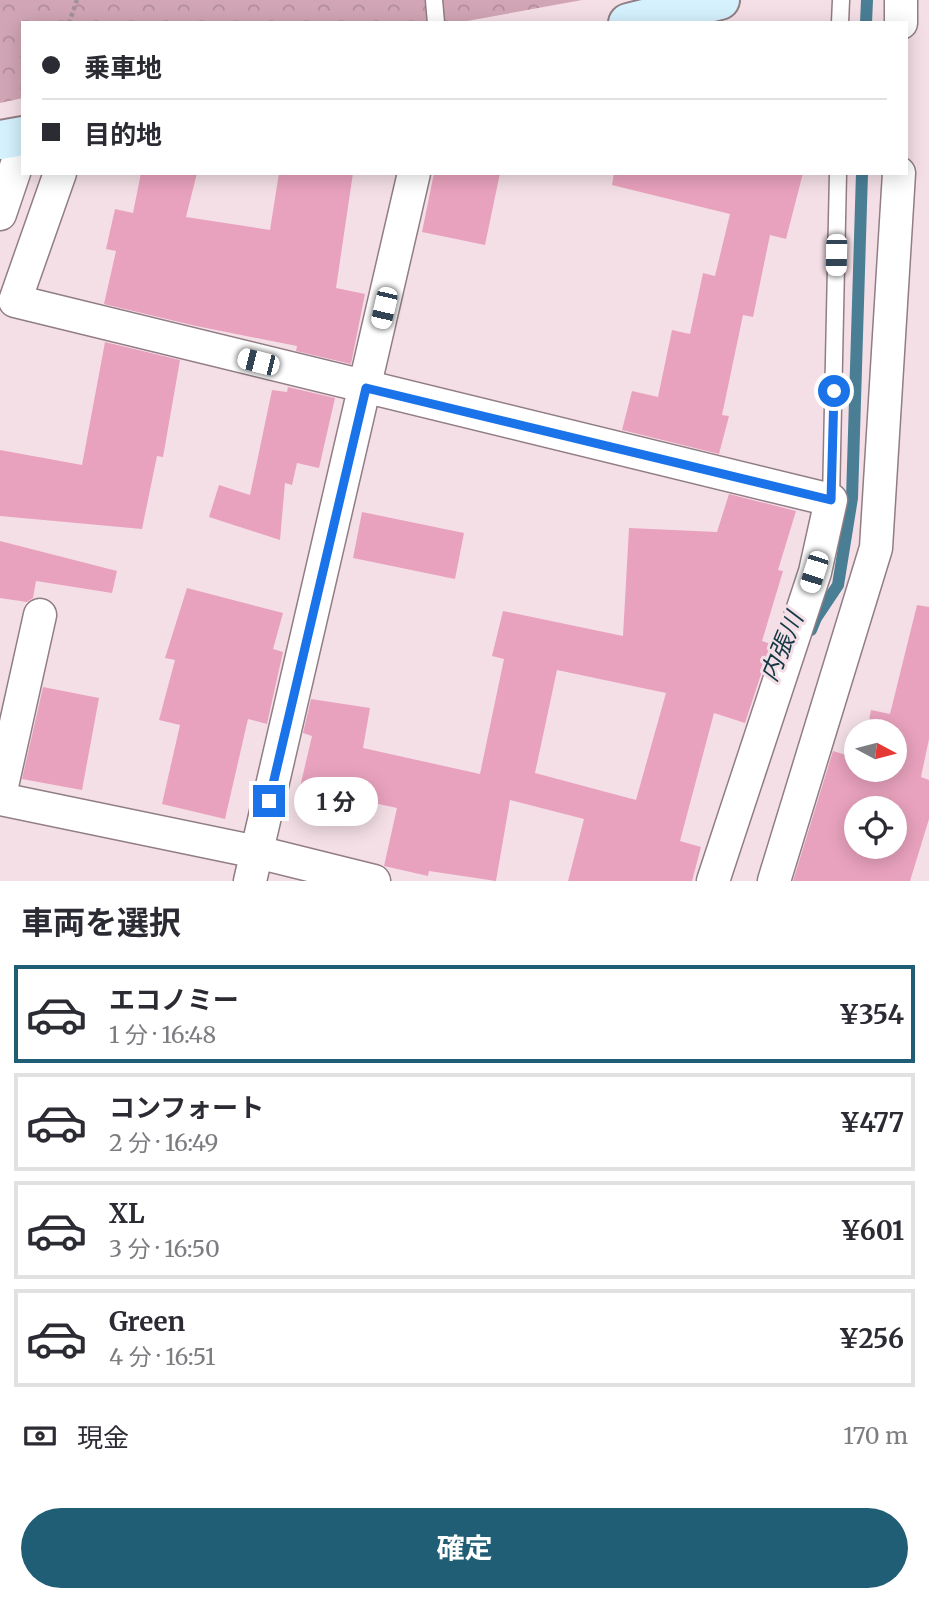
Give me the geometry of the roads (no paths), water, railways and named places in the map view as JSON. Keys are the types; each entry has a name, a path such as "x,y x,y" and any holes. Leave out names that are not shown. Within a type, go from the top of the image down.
{"main road":[{"path":"636,21 720,0"},
{"path":"0,140 21,136"}],"street":[{"path":"901,0 901,21"},
{"path":"0,214 21,152"},
{"path":"59,175 15,301 831,500 814,572 713,881"},
{"path":"253,867 414,175"},
{"path":"774,881 876,548 899,175"},
{"path":"40,615 0,797 253,867 374,881"}],"lane":[{"path":"434,0 436,21"},
{"path":"840,21 841,0"},
{"path":"831,500 838,175"}],"waterway":[{"name":"内張川","path":"866,21 867,0"},
{"name":"内張川","path":"811,630 838,585 852,498 862,175"}]}
